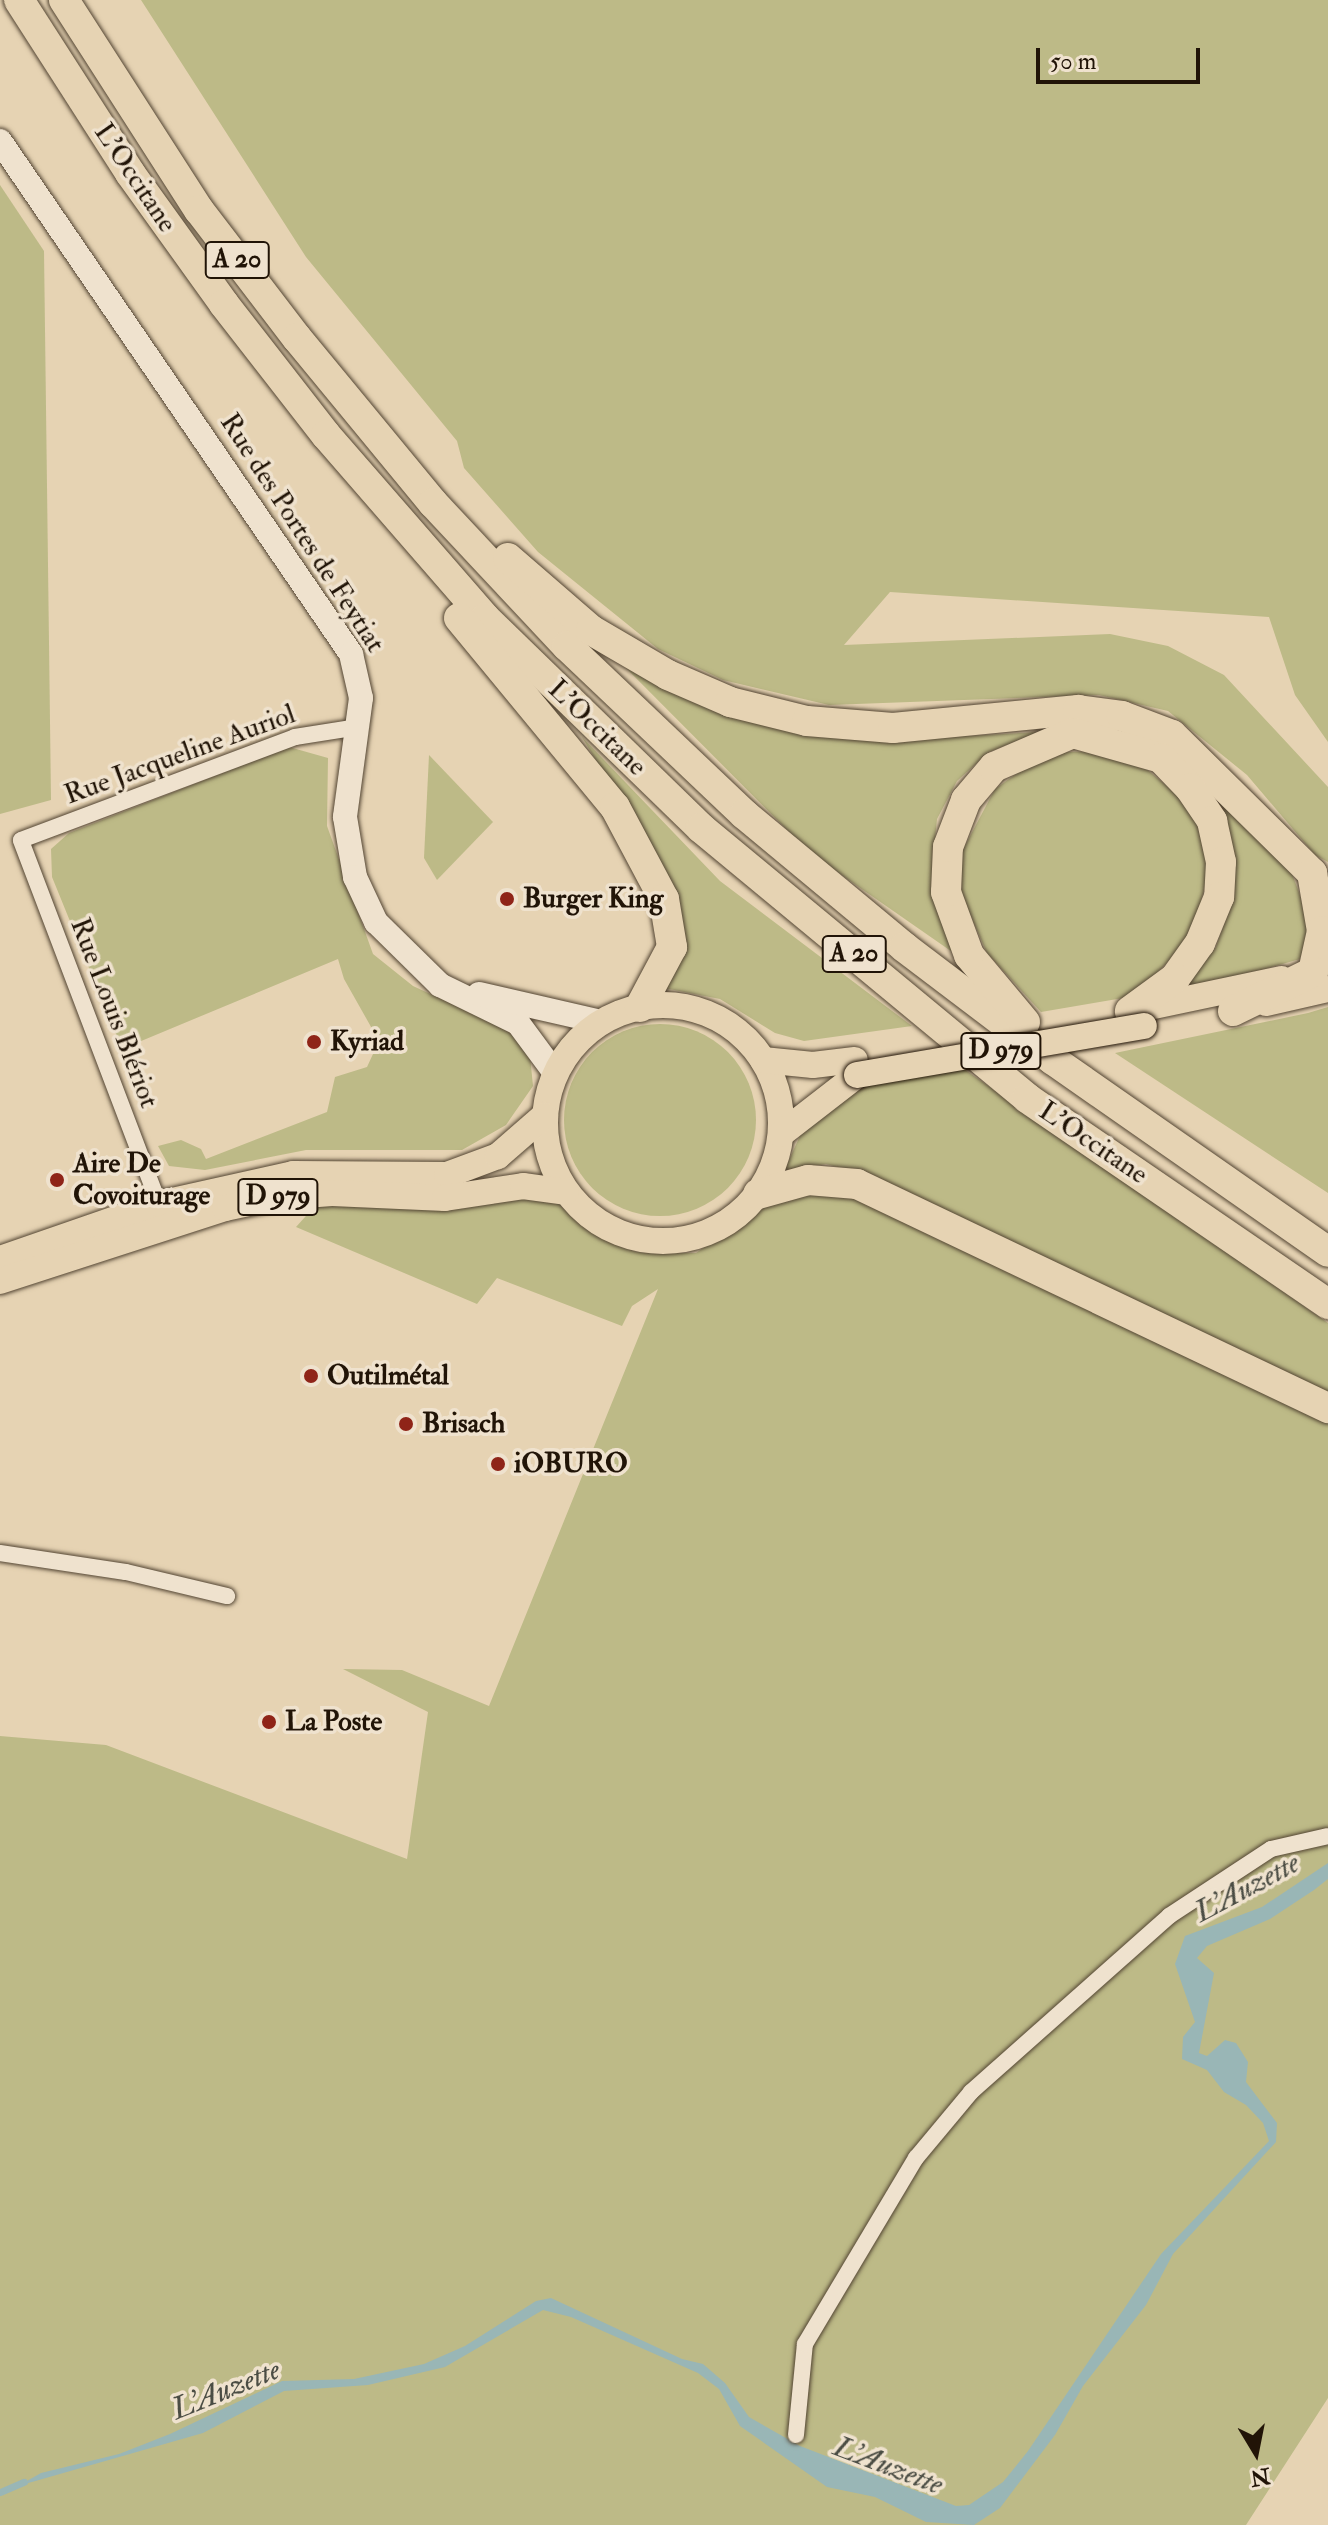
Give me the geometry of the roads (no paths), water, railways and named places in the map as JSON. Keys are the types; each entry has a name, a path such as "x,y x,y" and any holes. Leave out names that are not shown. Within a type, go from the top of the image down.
{"highway":[{"name":"L'Occitane","path":"19,0 130,173 224,304 425,551 485,618 701,828 1027,1098 1328,1304"},
{"name":"L'Occitane","path":"64,0 199,210 433,503 567,646 744,814 904,947 1083,1080 1328,1252"},
{"path":"433,503 474,525 591,630 668,675 730,702 807,721 893,728 1078,710 1122,716 1172,735 1320,880 1323,977 1233,1011"},
{"path":"425,551 431,584 615,807 664,899 672,947 640,1007"},
{"path":"1083,1080 1007,1003 969,955 946,892 948,847 966,800 994,767 1073,733 1161,758 1190,788 1212,821 1221,862 1219,897 1200,943 1175,978 1137,1018"},
{"path":"758,1194 808,1180 857,1184 1328,1408"}],"main road":[{"name":"D 979","path":"763,1060 856,1068 1137,1018 1323,977"},
{"path":"675,1006 710,1014 740,1033 763,1060 778,1095 781,1134 773,1165 758,1194 732,1220 698,1236 662,1242 614,1230 592,1218 566,1192 549,1156 545,1115 555,1073 574,1045 601,1022 640,1007 675,1006"},
{"name":"D 979","path":"1137,1018 1233,1011"},
{"name":"D 979","path":"781,1134 856,1068"},
{"name":"D 979","path":"0,1259 159,1204 293,1174 447,1175 498,1156 545,1115"},
{"name":"D 979","path":"0,1281 225,1208 277,1197 332,1193 445,1198 523,1186 566,1192"}],"street":[{"name":"Rue des Portes de Feytiat","path":"0,141 351,654 360,676 358,727 345,817 355,877 376,922 440,985 518,1023 555,1073"},
{"name":"Rue Jacqueline Auriol","path":"21,840 295,737 358,727"},
{"name":"Rue Louis Blériot","path":"21,840 159,1204"},
{"path":"440,985 601,1022"},
{"path":"0,1553 126,1572 227,1596"},
{"path":"796,2435 805,2344 916,2158 971,2092 1169,1916 1271,1849 1328,1836"}],"water":[{"path":"1328,1863 1328,1879 1314,1890 1270,1919 1207,1946 1197,1958 1214,1973 1199,2053 1207,2056 1225,2040 1236,2043 1248,2062 1246,2082 1277,2123 1276,2142 1173,2254 1146,2305 1083,2386 1055,2435 1000,2508 974,2525 926,2522 875,2497 827,2487 740,2426 719,2389 698,2373 571,2317 543,2310 445,2367 368,2385 284,2391 203,2433 18,2486 41,2473 119,2454 170,2434 282,2381 354,2379 424,2364 465,2346 536,2301 551,2298 682,2359 703,2364 725,2383 749,2417 800,2446 956,2506 969,2505 1003,2482 1028,2451 1161,2254 1269,2141 1263,2123 1246,2105 1224,2092 1207,2070 1182,2059 1183,2037 1195,2022 1175,1964 1185,1936 1262,1907"}],"waterway":[{"name":"L'Auzette","path":"0,2492 24,2482"}],"place":[{"name":"Burger King","path":"507,899"},
{"name":"Kyriad","path":"314,1042"},
{"name":"Aire De Covoiturage","path":"57,1180"},
{"name":"Outilmétal","path":"311,1376"},
{"name":"Brisach","path":"406,1424"},
{"name":"iOBURO","path":"498,1464"},
{"name":"La Poste","path":"269,1722"}]}
